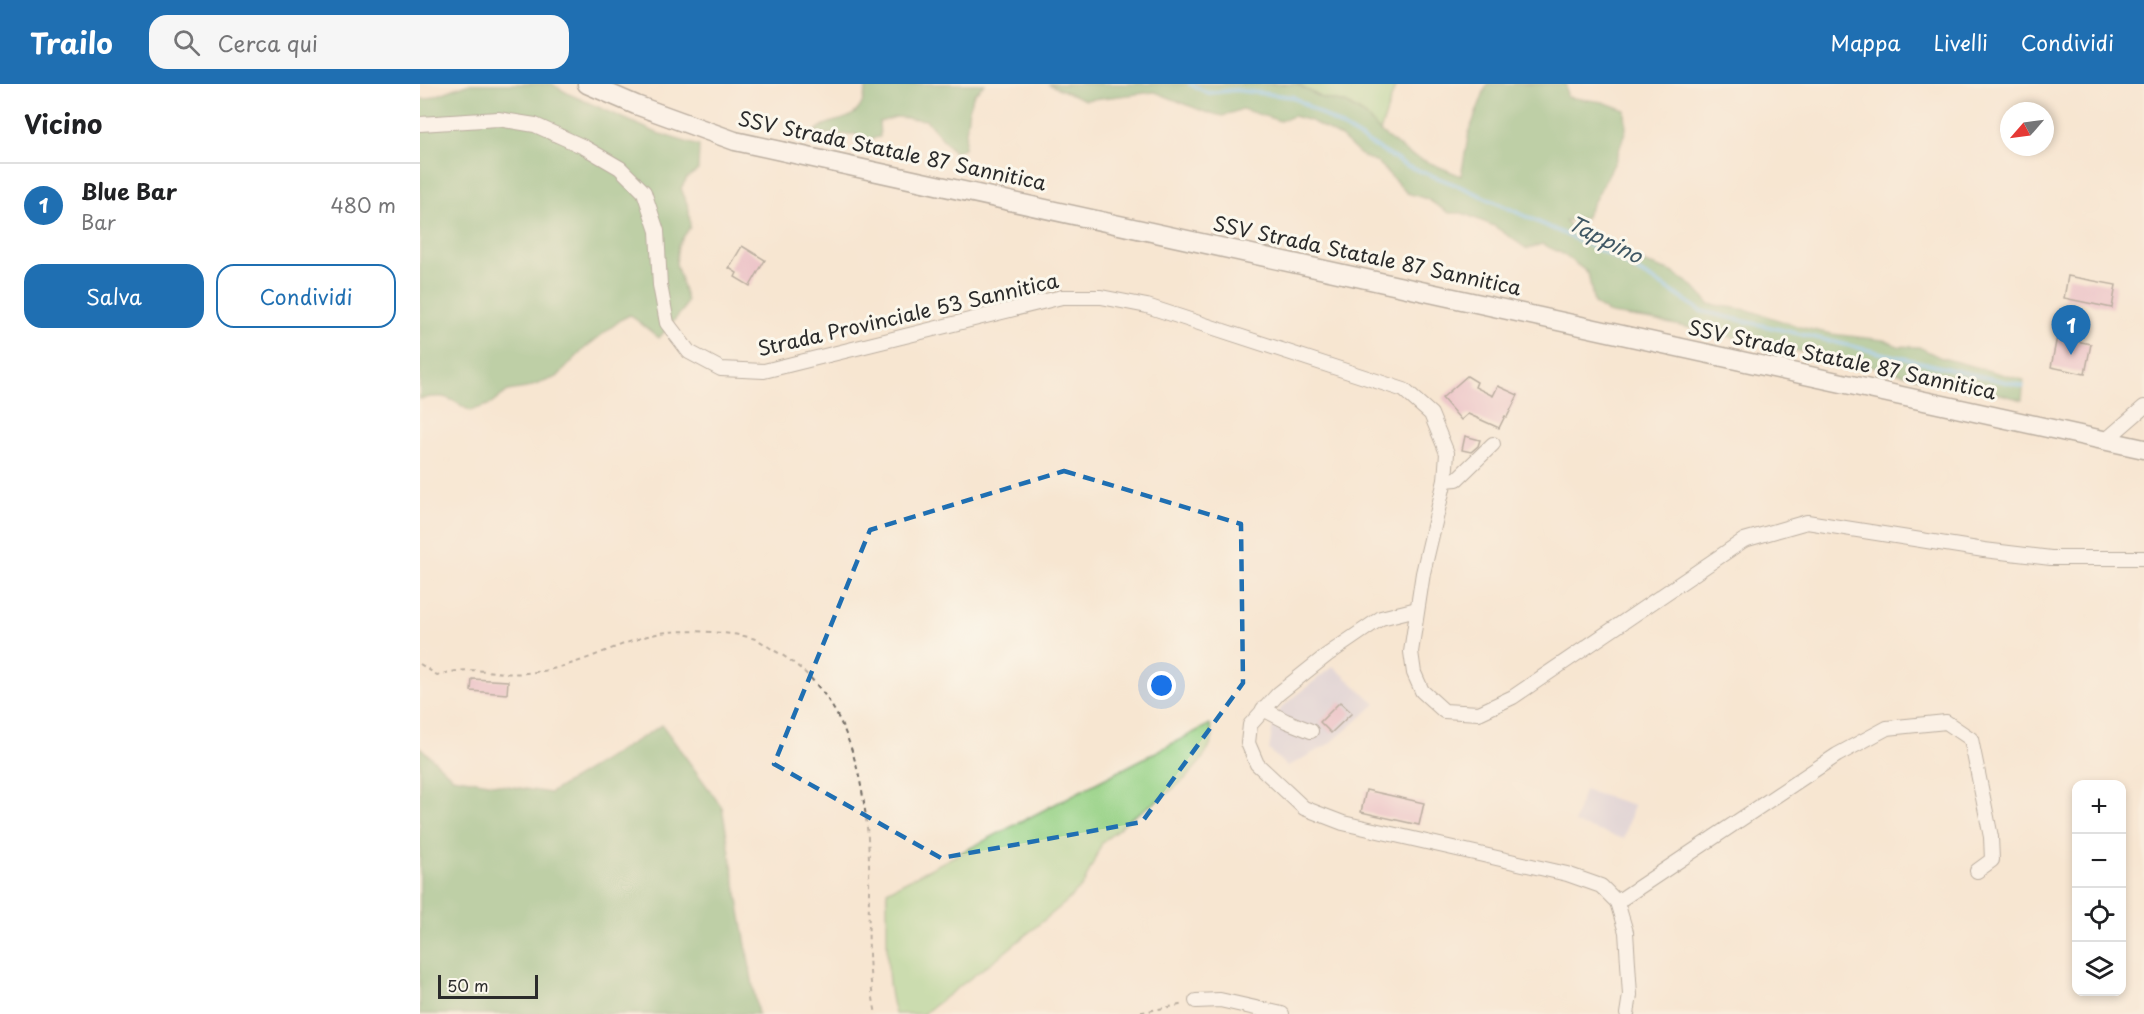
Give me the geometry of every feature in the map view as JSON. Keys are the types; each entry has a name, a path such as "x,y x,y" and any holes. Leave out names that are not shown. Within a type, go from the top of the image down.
{"main road":[{"name":"SSV Strada Statale 87 Sannitica","path":"587,84 636,105 735,141 2144,448"}],"street":[{"name":"Strada Provinciale 53 Sannitica","path":"420,124 498,119 535,125 584,147 620,168 644,192 657,231 660,285 668,323 689,352 721,369 764,371 1062,297 1101,297 1147,306 1404,390 1431,414 1448,453 1445,480 1423,573 1411,652 1414,673 1422,691 1444,711 1479,713 1513,697 1744,540 1808,522 1984,550 2051,558 2144,558"},
{"path":"2106,440 2144,407"},
{"path":"1445,480 1457,479 1493,444"},
{"path":"1417,609 1381,618 1327,655 1263,710 1250,725 1248,743 1257,764 1304,808 1343,824 1567,874 1601,886 1617,902 1626,932 1630,994 1627,1014"},
{"path":"1263,710 1311,731"},
{"path":"1617,902 1837,755 1887,729 1946,722 1971,739 1991,837 1992,860 1977,871"},
{"path":"1197,1001 1220,1000 1282,1014"}],"path":[{"path":"420,664 437,675 455,670 481,669 506,673 535,672 567,665 662,633 718,632 753,638 785,656 810,675 830,700 845,731 857,767 868,839 869,979 876,1014"},
{"path":"1132,1014 1197,1001"}],"highlighted area":[{"path":"1064,471 1241,524 1243,683 1142,822 941,858 774,764 870,530"}],"shaded area":[{"path":"1333,666 1376,704 1331,743 1287,767 1269,750 1274,718 1281,708"},
{"path":"1584,790 1634,805 1624,839 1574,823"}],"green space":[{"path":"467,84 552,84 569,94 657,133 699,146 698,170 687,178 681,188 689,209 690,227 678,245 676,264 687,301 683,310 659,338 630,315 585,348 557,377 527,388 508,391 491,404 470,411 446,398 420,399 420,99 427,99"},
{"path":"867,84 985,84 974,94 969,108 964,148 954,152 926,120 896,117 879,122 880,137 865,140 855,134 832,135 814,132 826,124 856,112 862,102"},
{"path":"1048,84 1296,84 1322,98 1345,103 1365,115 1380,132 1411,155 1461,176 1469,132 1487,84 1566,84 1567,97 1603,102 1625,110 1626,129 1615,162 1585,218 1565,221 1574,231 1625,256 1672,272 1694,287 1709,304 1748,310 1800,327 1832,334 1884,340 1898,346 1919,347 1939,357 2024,380 2022,400 1652,320 1611,314 1594,304 1588,273 1561,253 1542,244 1527,249 1494,226 1462,213 1449,213 1427,199 1407,193 1378,163 1362,156 1341,137 1311,121 1293,116 1280,121 1242,109 1223,116 1205,112 1155,92 1085,100"},
{"path":"1296,84 1396,84 1380,132 1365,115 1346,103 1322,98"},
{"path":"1210,724 1213,737 1201,761 1185,779 1159,800 1132,817 1102,843 1083,885 1065,903 923,1014 895,1014 889,985 887,891"},
{"path":"662,725 722,807 758,1014 420,1014 420,747 452,777 550,793"}],"building":[{"path":"742,246 765,260 750,286 735,277 737,273 729,268"},
{"path":"2068,276 2116,285 2112,308 2064,298"},
{"path":"2057,337 2091,344 2085,374 2051,367"},
{"path":"1467,376 1477,382 1475,387 1493,396 1498,386 1518,395 1499,428 1468,414 1461,420 1442,398"},
{"path":"1465,436 1480,440 1478,446 1471,452 1462,450"},
{"path":"472,679 508,681 507,694 471,691"},
{"path":"1340,702 1352,713 1331,733 1320,722"},
{"path":"1366,790 1424,803 1419,825 1361,812"}],"waterway":[{"name":"Tappino","path":"1190,84 1208,93 1235,90 1293,97 1407,166 1464,188 1610,255 1701,311 2023,386"}],"place":[{"name":"Blue Bar","path":"2071,355"}]}
